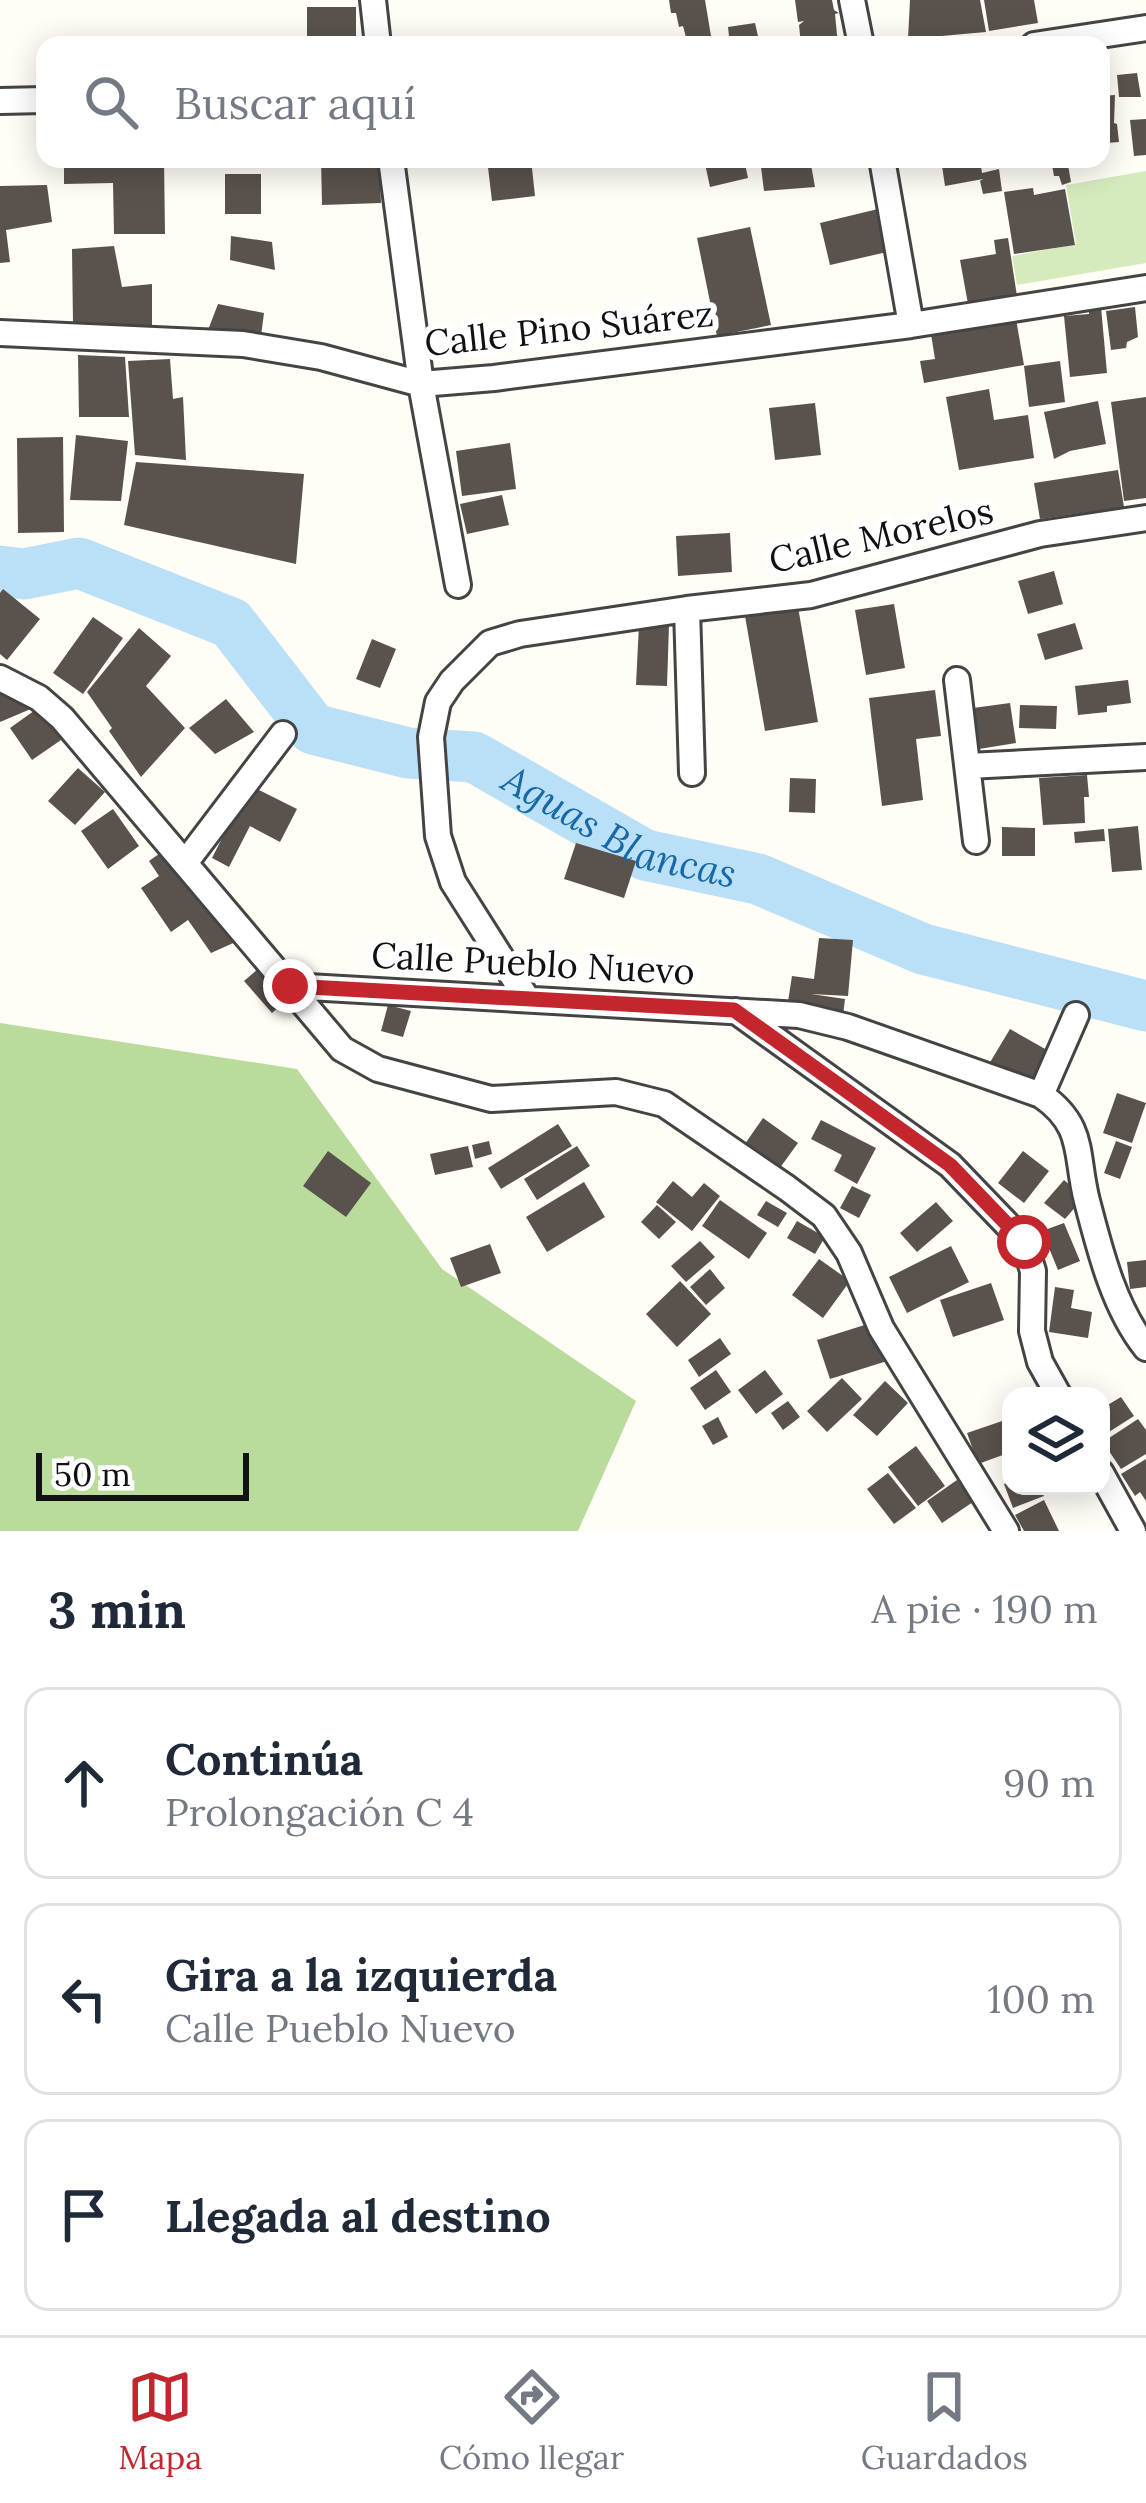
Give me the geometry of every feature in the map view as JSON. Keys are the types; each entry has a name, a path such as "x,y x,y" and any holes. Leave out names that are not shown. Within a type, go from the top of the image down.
{"street":[{"path":"373,0 377,36"},
{"path":"853,0 860,36"},
{"path":"1093,36 1146,28"},
{"path":"0,101 36,100"},
{"path":"392,168 421,384 458,585"},
{"path":"884,168 911,325"},
{"name":"Calle Pino Suárez","path":"0,333 243,344 321,357 421,384 911,325 1146,288"},
{"name":"Calle Morelos","path":"526,998 453,882 438,836 431,737 437,702 490,644 520,634 811,595 1040,534 1146,518"},
{"path":"687,609 692,773"},
{"path":"0,677 39,698 62,718 342,1049 378,1069 491,1100 616,1092 664,1104 824,1216 849,1253 881,1328 1006,1531"},
{"path":"957,680 976,841"},
{"path":"185,863 283,734"},
{"path":"968,766 1146,757"},
{"name":"Calle Pueblo Nuevo","path":"290,986 800,1015 848,1027 1041,1095"},
{"path":"734,1010 950,1165 1024,1242 1034,1271 1032,1331 1040,1362 1054,1387"},
{"path":"1076,1015 1041,1095 1070,1122 1079,1143 1086,1196 1107,1271 1134,1333 1146,1348"},
{"path":"1110,1489 1133,1531"}],"green space":[{"path":"1146,171 1146,263 1017,285 1012,256 1076,244 1066,185"},
{"path":"0,1023 297,1069 442,1269 636,1401 578,1531 0,1531"}],"building":[{"path":"669,0 705,0 711,36 686,36 676,13 671,13"},
{"path":"795,0 832,0 839,13 835,14 837,36 800,36 799,25 804,21 798,22"},
{"path":"910,0 980,0 986,32 908,36"},
{"path":"984,0 1034,0 1038,23 989,31"},
{"path":"307,7 356,7 356,36 307,36"},
{"path":"755,23 758,36 729,36 728,27"},
{"path":"1137,73 1141,97 1119,97 1117,75"},
{"path":"1110,95 1115,95 1119,142 1110,143"},
{"path":"1146,119 1146,155 1134,156 1130,120"},
{"path":"64,168 164,168 165,234 114,234 113,183 64,184"},
{"path":"321,168 379,168 381,203 322,205"},
{"path":"488,168 532,168 535,196 492,201"},
{"path":"706,168 746,168 748,178 710,187"},
{"path":"761,168 812,168 815,187 764,191"},
{"path":"942,168 981,168 982,173 999,169 1002,191 983,194 983,179 945,186"},
{"path":"1053,168 1069,168 1071,182 1062,185 1059,176 1054,176"},
{"path":"225,174 261,174 261,214 225,214"},
{"path":"47,185 52,222 6,230 10,262 0,263 0,186"},
{"path":"1033,188 1034,195 1065,189 1075,245 1014,254 1004,192"},
{"path":"878,209 887,252 830,265 820,223"},
{"path":"750,227 771,325 717,336 697,238"},
{"path":"231,236 272,242 275,270 230,260"},
{"path":"1008,238 1017,296 968,304 960,260 996,254 994,240"},
{"path":"114,246 122,287 152,284 152,327 73,323 72,249"},
{"path":"218,304 264,313 261,336 208,330"},
{"path":"1101,307 1107,373 1070,377 1064,316 1089,314 1089,309"},
{"path":"1135,307 1138,337 1127,342 1126,348 1111,350 1106,311"},
{"path":"1016,319 1024,365 924,383 920,361 935,359 931,334"},
{"path":"78,355 125,357 129,417 79,417"},
{"path":"170,359 173,399 183,397 186,460 135,455 128,361"},
{"path":"1060,361 1065,402 1029,407 1024,366"},
{"path":"989,389 994,420 1028,415 1034,458 959,470 946,397"},
{"path":"1146,397 1146,498 1124,501 1111,402"},
{"path":"1098,401 1106,444 1054,459 1044,412"},
{"path":"815,403 821,455 775,460 769,408"},
{"path":"76,435 128,441 121,501 70,500"},
{"path":"63,437 64,532 18,533 17,438"},
{"path":"510,443 516,489 462,496 456,451"},
{"path":"136,462 304,474 296,564 124,525"},
{"path":"1118,470 1124,507 1040,519 1034,483"},
{"path":"502,495 509,525 467,534 460,504"},
{"path":"730,533 732,572 678,576 676,536"},
{"path":"1054,571 1063,604 1028,614 1018,581"},
{"path":"3,589 40,619 7,660 0,654"},
{"path":"894,604 905,668 866,675 855,610"},
{"path":"798,607 818,722 765,731 745,616"},
{"path":"93,617 123,638 83,694 53,673"},
{"path":"1075,623 1083,649 1045,660 1037,634"},
{"path":"639,624 669,625 667,686 636,685"},
{"path":"139,628 171,656 146,686 185,728 141,777 87,692"},
{"path":"372,639 396,649 380,688 356,679"},
{"path":"1128,680 1131,703 1078,715 1075,686"},
{"path":"0,685 33,708 0,722"},
{"path":"935,690 941,736 916,739 923,800 882,806 869,698"},
{"path":"226,699 254,732 215,754 189,728"},
{"path":"1010,703 1016,743 979,749 973,708"},
{"path":"1020,705 1057,706 1056,729 1019,728"},
{"path":"38,708 61,740 32,760 10,728"},
{"path":"78,768 105,792 75,825 48,801"},
{"path":"1087,775 1085,823 1043,825 1039,778"},
{"path":"790,778 816,779 815,813 789,812"},
{"path":"249,785 297,809 280,842 250,826 229,867 212,858"},
{"path":"113,809 139,846 108,869 81,831"},
{"path":"1138,826 1142,870 1112,872 1108,829"},
{"path":"1002,827 1035,828 1035,856 1002,856"},
{"path":"1104,829 1105,841 1075,843 1074,832"},
{"path":"576,843 636,861 624,898 564,879"},
{"path":"166,849 240,940 211,953 188,920 171,932 141,888 159,876 149,861"},
{"path":"819,938 853,940 848,996 811,994 845,999 843,1016 787,1008 792,976 814,979"},
{"path":"266,962 293,994 272,1013 244,981"},
{"path":"388,1005 411,1011 403,1037 381,1031"},
{"path":"1010,1029 1054,1054 1033,1089 989,1064"},
{"path":"1117,1093 1146,1103 1132,1143 1103,1133"},
{"path":"763,1118 798,1143 774,1176 740,1151"},
{"path":"821,1120 876,1148 857,1184 834,1171 842,1155 811,1139"},
{"path":"558,1124 572,1146 501,1189 488,1168"},
{"path":"489,1141 492,1154 475,1159 472,1145"},
{"path":"1116,1141 1132,1147 1120,1179 1104,1173"},
{"path":"468,1146 473,1167 435,1175 430,1154"},
{"path":"577,1146 590,1166 537,1200 524,1179"},
{"path":"328,1151 371,1183 346,1217 303,1186"},
{"path":"1023,1151 1049,1171 1024,1203 998,1183"},
{"path":"1064,1180 1084,1197 1065,1219 1044,1203"},
{"path":"673,1181 692,1197 704,1183 720,1196 692,1231 656,1202"},
{"path":"584,1182 605,1217 547,1252 526,1217"},
{"path":"852,1186 871,1195 859,1218 840,1208"},
{"path":"720,1200 767,1233 749,1259 702,1226"},
{"path":"766,1201 787,1213 778,1227 757,1215"},
{"path":"936,1202 953,1221 917,1252 900,1233"},
{"path":"657,1205 676,1222 659,1239 641,1222"},
{"path":"797,1221 825,1237 815,1254 787,1238"},
{"path":"1064,1223 1080,1261 1058,1270 1042,1231"},
{"path":"700,1241 715,1257 686,1282 671,1266"},
{"path":"490,1244 501,1273 461,1287 450,1258"},
{"path":"951,1246 969,1282 907,1313 889,1277"},
{"path":"819,1259 850,1281 823,1318 792,1295"},
{"path":"1146,1260 1146,1287 1130,1289 1127,1262"},
{"path":"710,1269 725,1288 706,1305 690,1287"},
{"path":"680,1281 711,1314 677,1347 646,1314"},
{"path":"991,1283 1004,1320 953,1337 940,1300"},
{"path":"1055,1287 1074,1290 1071,1308 1092,1312 1088,1338 1049,1332"},
{"path":"874,1322 887,1361 830,1379 817,1340"},
{"path":"720,1338 731,1354 699,1377 688,1360"},
{"path":"716,1370 731,1392 705,1410 690,1388"},
{"path":"765,1370 783,1394 756,1414 738,1390"},
{"path":"842,1378 862,1399 827,1432 807,1411"},
{"path":"885,1381 908,1403 877,1436 853,1415"},
{"path":"1121,1397 1134,1416 1110,1431 1110,1404"},
{"path":"788,1401 800,1417 783,1430 771,1413"},
{"path":"718,1417 728,1437 713,1445 702,1426"},
{"path":"1138,1419 1146,1430 1146,1454 1121,1469 1110,1452 1110,1437"},
{"path":"1002,1421 1002,1455 978,1464 967,1433"},
{"path":"916,1446 945,1486 918,1506 888,1467"},
{"path":"1146,1459 1146,1501 1140,1492 1135,1496 1121,1474"},
{"path":"888,1473 916,1508 894,1524 867,1489"},
{"path":"957,1480 973,1502 942,1523 927,1501"},
{"path":"1008,1495 1044,1495 1044,1496 1013,1508"},
{"path":"1044,1500 1059,1531 1024,1531 1015,1515"}],"waterway":[{"name":"Aguas Blancas","path":"0,571 24,574 79,563 231,623 313,729 408,753 474,757 645,855 758,879 923,949 1146,1006"}],"route":[{"path":"290,986 734,1010 950,1165 1024,1242"}]}
